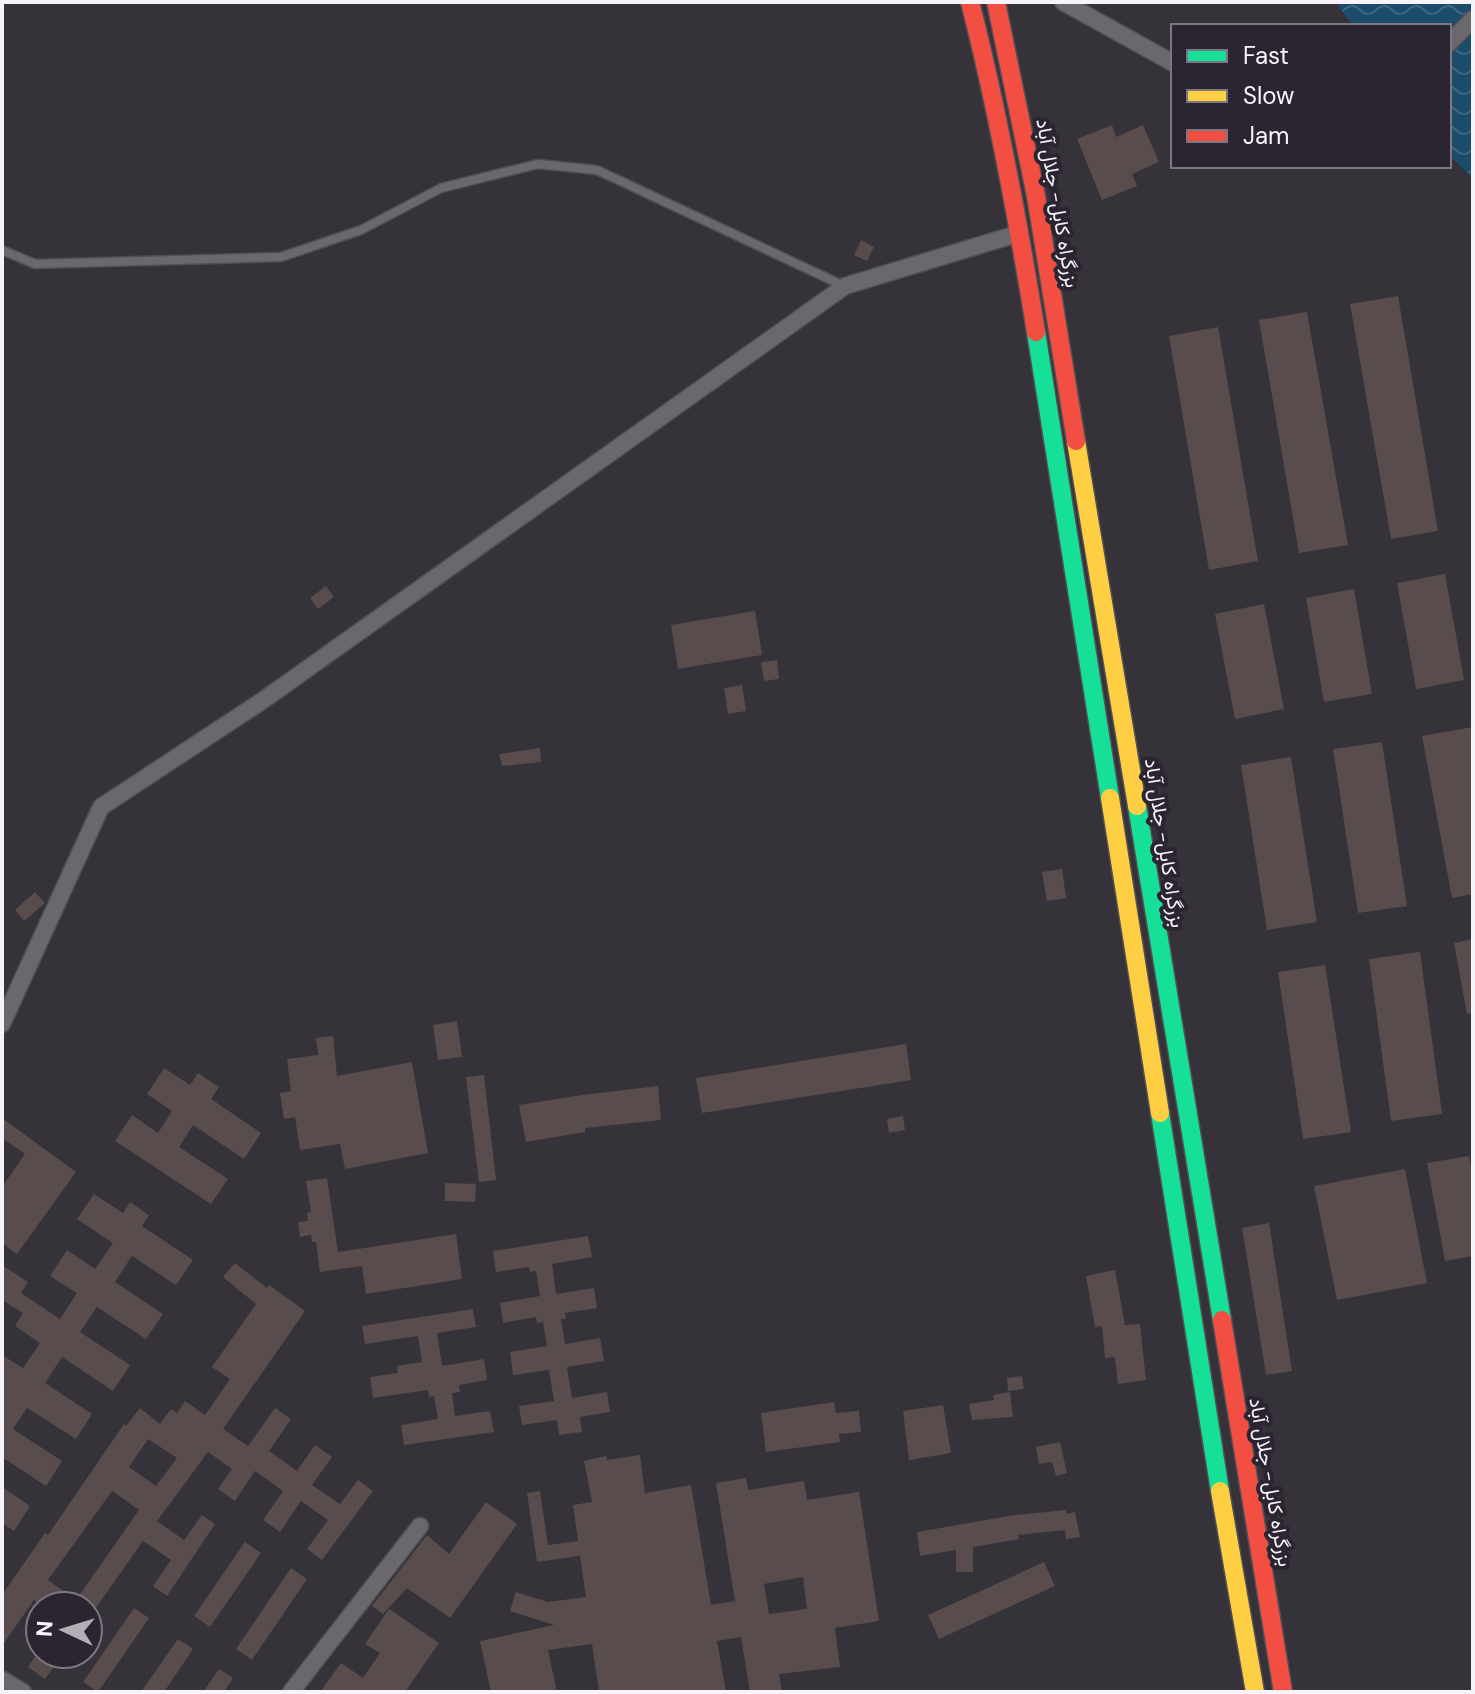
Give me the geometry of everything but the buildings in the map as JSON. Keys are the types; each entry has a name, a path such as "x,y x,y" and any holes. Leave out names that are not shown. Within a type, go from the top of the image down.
{"highway":[{"path":"970,2 1020,233 1255,1692"},
{"name":"بزرگراه کابل- جلال آباد","path":"996,2 1036,196 1283,1692"},
{"path":"984,56 1008,51"},
{"path":"1013,201 1036,196"},
{"path":"1030,297 1052,294"},
{"path":"1173,1187 1198,1182"}],"street":[{"path":"1063,2 1171,62"},
{"path":"1451,41 1473,19"},
{"path":"2,1024 101,807 262,701 845,286 1020,233"},
{"path":"291,1692 420,1526"},
{"path":"3,1680 23,1692"}],"lane":[{"path":"2,250 35,264 281,257 361,230 441,188 538,164 597,170 845,286"}],"water":[{"path":"1336,2 1470,2 1473,6 1473,178 1451,157 1451,24 1352,24"}],"traffic: fast":[{"path":"1036,332 1110,798"},
{"path":"1137,806 1222,1320"},
{"path":"1160,1113 1220,1491"}],"traffic: slow":[{"path":"1076,441 1137,806"},
{"path":"1110,798 1160,1113"},
{"path":"1220,1491 1255,1692"}],"traffic: jam":[{"path":"970,2 1007,166 1036,332"},
{"path":"996,2 1036,196 1076,441"},
{"path":"1222,1320 1283,1692"}]}
